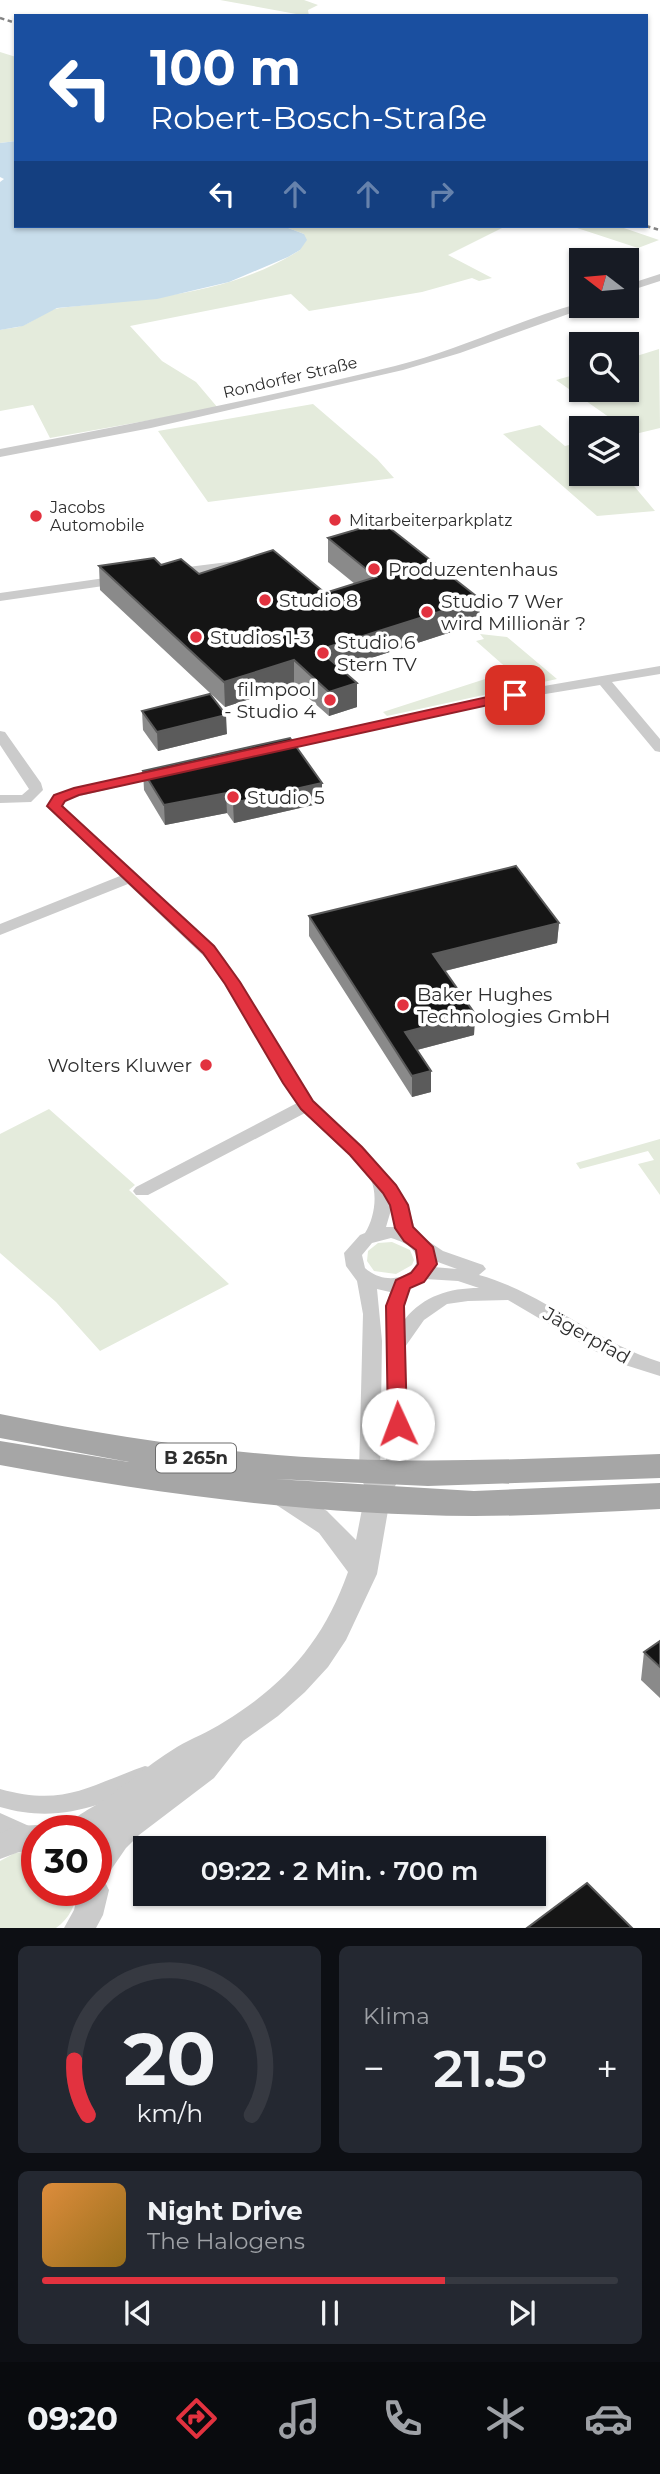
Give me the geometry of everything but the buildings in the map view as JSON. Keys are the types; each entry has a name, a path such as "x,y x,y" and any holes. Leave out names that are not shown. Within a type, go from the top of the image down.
{"main road":[{"name":"B 265n","path":"0,1426 160,1454 380,1481 491,1503 660,1496"},
{"name":"B 265n","path":"0,1453 177,1482 278,1493 380,1481 660,1466"}],"street":[{"path":"639,284 660,277"},
{"name":"Rondorfer Straße","path":"0,453 151,424 399,368 569,310"},
{"path":"155,576 249,563"},
{"path":"0,597 129,579"},
{"path":"264,750 515,695 660,670"},
{"path":"603,680 660,748"},
{"path":"0,735 34,783 36,790 26,799 0,799"},
{"path":"183,768 66,794 57,800 54,806 218,961 307,1105 356,1151 390,1189 399,1205 404,1228 417,1242 428,1264 423,1272 402,1284 376,1284 365,1279"},
{"path":"0,930 131,877"},
{"path":"142,1191 307,1105"},
{"path":"0,1798 14,1803 42,1806 89,1801 184,1757 237,1729 294,1686 344,1624 363,1574 380,1481 370,1288 354,1267 353,1253 360,1243 372,1236 380,1226 384,1214 380,1180"},
{"path":"372,1236 391,1233 417,1242 437,1255 503,1283 517,1296"},
{"path":"423,1272 450,1272 494,1285 517,1296"},
{"path":"380,1481 398,1450 395,1306 402,1284"},
{"path":"396,1348 413,1317 433,1302 482,1293 517,1296"},
{"name":"Jägerpfad","path":"517,1296 612,1354 660,1369"},
{"path":"278,1493 318,1517 338,1533 363,1574"},
{"path":"112,1842 204,1769 237,1729"},
{"path":"109,1815 184,1757"},
{"path":"0,1823 21,1832"},
{"path":"0,1846 21,1841"},
{"path":"80,1927 90,1906"}],"green space":[{"path":"220,0 304,0 318,5 308,10 309,14"},
{"path":"0,52 14,56 14,141 0,143"},
{"path":"288,228 502,228 448,255 492,278 479,281 472,278 422,292 309,311 291,294 130,326 162,361 196,382 218,408 50,438 33,405 0,411 0,330 23,325 56,309 183,293 243,277 272,266 300,250 304,234"},
{"path":"577,228 624,228 659,240 638,248"},
{"path":"659,349 660,428 639,433 639,416 608,416 587,402 639,402 639,355"},
{"path":"569,376 569,389 556,380"},
{"path":"313,404 377,459 394,478 208,502 158,431"},
{"path":"540,425 565,446 569,445 569,486 634,486 655,511 597,516 503,434"},
{"path":"480,634 507,637 557,679 387,716 383,712 510,671 476,641 484,639"},
{"path":"49,1109 135,1185 129,1190 229,1284 100,1351 56,1302 0,1253 0,1134"},
{"path":"660,1139 660,1195 638,1164 654,1160 648,1151 580,1169 576,1163"},
{"path":"392,1242 410,1250 414,1260 412,1265 396,1274 374,1271 367,1261 368,1251 378,1243"},
{"path":"21,1852 21,1906 73,1906 65,1920 56,1928 0,1928 0,1861"}],"water":[{"path":"14,141 14,228 288,228 304,234 307,240 300,250 288,257 229,282 157,299 57,308 23,326 0,330 0,182 4,179 0,177 0,143"}],"railway":[{"path":"0,18 14,22"},
{"path":"648,227 660,230"}],"place":[{"name":"Jacobs Automobile","path":"36,516"},
{"name":"Mitarbeiterparkplatz","path":"335,520"},
{"name":"Produzentenhaus","path":"374,569"},
{"name":"Studio 8","path":"265,600"},
{"name":"Studio 7 Wer wird Millionär ?","path":"427,612"},
{"name":"Studios 1-3","path":"196,637"},
{"name":"Studio 6 Stern TV","path":"323,653"},
{"name":"filmpool - Studio 4","path":"330,700"},
{"name":"Studio 5","path":"233,797"},
{"name":"Baker Hughes Technologies GmbH","path":"403,1005"},
{"name":"Wolters Kluwer","path":"206,1065"}],"route":[{"path":"398,1424 395,1306 402,1284 418,1278 428,1264 424,1247 410,1237 404,1228 399,1205 390,1189 356,1151 307,1105 291,1083 218,961 131,877 56,811 54,806 57,800 74,792 515,695"}]}
